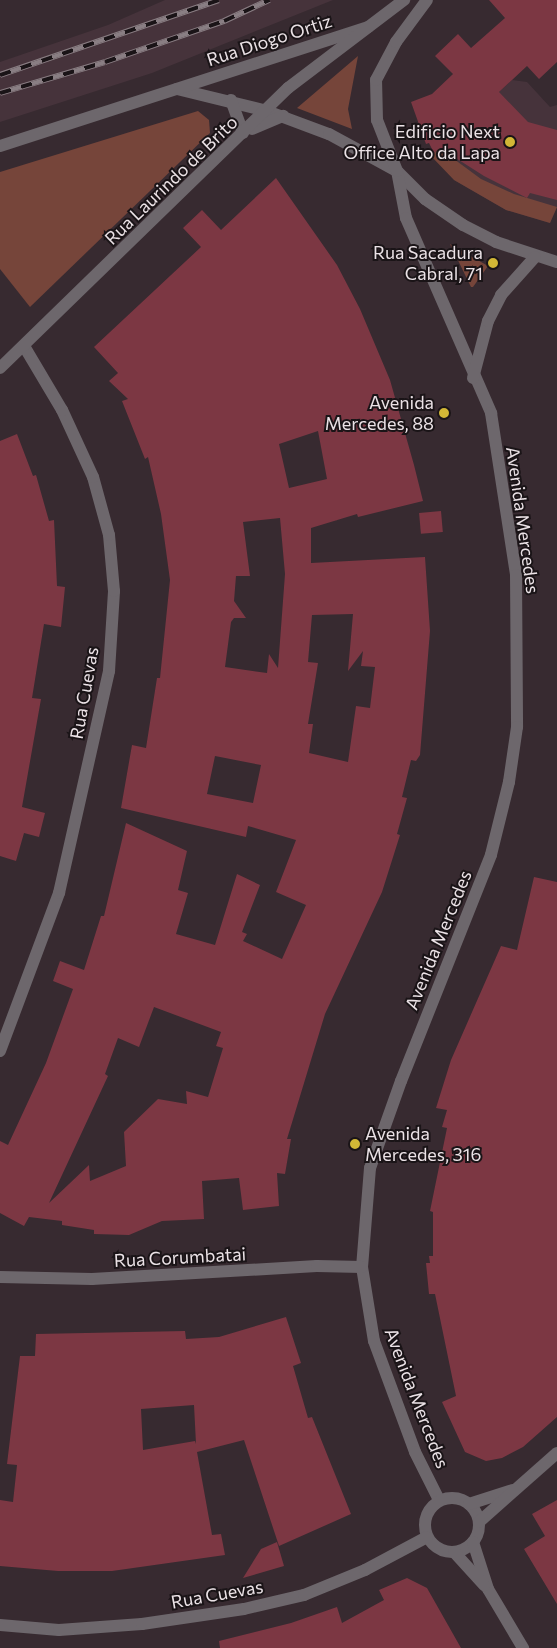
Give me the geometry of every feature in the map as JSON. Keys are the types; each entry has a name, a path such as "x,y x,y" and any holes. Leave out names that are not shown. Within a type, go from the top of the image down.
{"street":[{"name":"Rua Laurindo de Brito","path":"0,368 267,111 288,88 404,0"},
{"path":"397,171 377,120 376,80 396,42 427,0"},
{"name":"Rua Diogo Ortiz","path":"0,146 372,25"},
{"name":"Rua Diogo Ortiz","path":"177,88 231,100 267,111"},
{"path":"231,100 243,133 283,116"},
{"path":"267,111 329,134 397,171 425,199 464,225 496,242 535,257 557,262"},
{"name":"Avenida Mercedes","path":"397,171 406,218 474,378 491,413 516,575 517,727 509,782 491,854 401,1081 370,1168 362,1268 374,1341 415,1452 440,1500"},
{"path":"474,378 488,321 502,295 535,257"},
{"name":"Rua Cuevas","path":"0,1051 59,894 109,670 114,591 109,535 93,477 62,410 24,346"},
{"name":"Rua Corumbatai","path":"0,1277 92,1279 317,1266 362,1268"},
{"path":"522,1648 488,1589 473,1542 479,1522 520,1488 557,1453"},
{"path":"473,1542 454,1552 444,1551 427,1537 426,1516 440,1500 450,1498 469,1504 520,1488"},
{"path":"469,1504 479,1522"},
{"name":"Rua Cuevas","path":"0,1625 59,1630 142,1624 244,1609 304,1595 365,1570 427,1537"},
{"path":"454,1552 488,1589"}],"shaded area":[{"path":"165,0 333,0 152,73 0,122 0,62 108,25"},
{"path":"358,56 348,109 352,129 297,108"},
{"path":"512,80 527,82 550,107 557,105 557,207 550,223 506,210 454,180 439,148"},
{"path":"198,111 209,120 210,133 30,307 0,269 0,172"},
{"path":"439,148 481,179 514,194 557,207 550,223 506,210 454,180 431,156"},
{"path":"450,244 488,266 473,287 471,287"}],"building":[{"path":"489,0 557,0 557,62 539,79 527,66 499,92 528,122 557,130 557,200 530,193 527,198 484,176 440,148 434,153 429,143 426,144 411,102 432,94 453,74 435,56 458,34 471,48 505,18"},
{"path":"276,178 337,265 360,309 390,380 423,501 358,517 357,514 311,528 311,563 425,557 430,631 420,755 416,761 411,760 402,797 407,798 397,834 400,835 382,892 325,1014 287,1139 291,1139 285,1174 277,1173 279,1206 243,1210 239,1178 202,1181 204,1219 162,1221 129,1235 94,1234 94,1230 62,1225 62,1221 29,1217 24,1226 0,1213 0,1141 8,1145 46,1063 73,989 53,981 60,961 84,970 101,916 104,916 126,823 187,851 178,890 188,893 176,934 215,945 237,874 260,885 242,932 247,934 243,941 282,959 306,905 276,892 296,840 248,826 246,837 121,808 132,745 146,748 157,678 160,678 170,580 161,514 148,457 145,459 122,401 128,399 109,381 118,373 94,347 201,247 183,228 202,210 221,230","holes":["318,431 327,479 289,488 279,444","280,518 285,574 278,668 269,654 267,673 225,667 231,622 234,618 246,618 234,601 236,576 250,576 243,522","353,614 348,671 363,651 361,666 375,667 370,708 356,706 348,762 309,753 313,724 308,724 318,663 308,662 312,615","215,756 261,765 253,803 207,794","154,1007 221,1032 216,1046 223,1048 208,1097 186,1091 187,1104 158,1099 124,1132 126,1166 90,1181 89,1165 49,1203 108,1076 105,1074 118,1038 139,1047"]},
{"path":"17,434 33,476 36,475 49,521 54,520 57,586 65,587 61,627 44,624 32,698 41,699 22,807 45,813 39,837 24,833 16,861 0,856 0,441"},
{"path":"441,511 443,532 421,534 419,513"},
{"path":"534,877 557,882 557,1417 523,1447 502,1458 486,1461 465,1452 442,1402 456,1396 435,1294 429,1294 426,1263 430,1263 429,1256 433,1256 433,1212 430,1211 447,1128 442,1127 447,1110 436,1108 451,1060 501,946 517,950"},
{"path":"286,1317 301,1363 293,1366 308,1418 312,1417 351,1514 279,1546 244,1440 197,1452 212,1535 221,1534 225,1555 112,1571 58,1571 0,1566 0,1500 13,1502 17,1465 7,1464 20,1356 35,1356 36,1334 185,1331 186,1339 219,1337","holes":["194,1405 196,1444 195,1441 143,1450 141,1409"]},
{"path":"557,1500 557,1604 524,1549 545,1536 532,1514"},
{"path":"277,1542 284,1566 243,1578 261,1549"},
{"path":"407,1578 427,1588 461,1648 220,1648 219,1641 291,1623 337,1607 342,1623 384,1600 379,1590"}],"railway":[{"path":"0,75 219,0"},
{"path":"0,93 105,62 224,21 269,0"}],"place":[{"name":"Edificio Next Office Alto da Lapa","path":"510,142"},
{"name":"Rua Sacadura Cabral, 71","path":"493,263"},
{"name":"Avenida Mercedes, 88","path":"444,413"},
{"name":"Avenida Mercedes, 316","path":"355,1144"}]}
